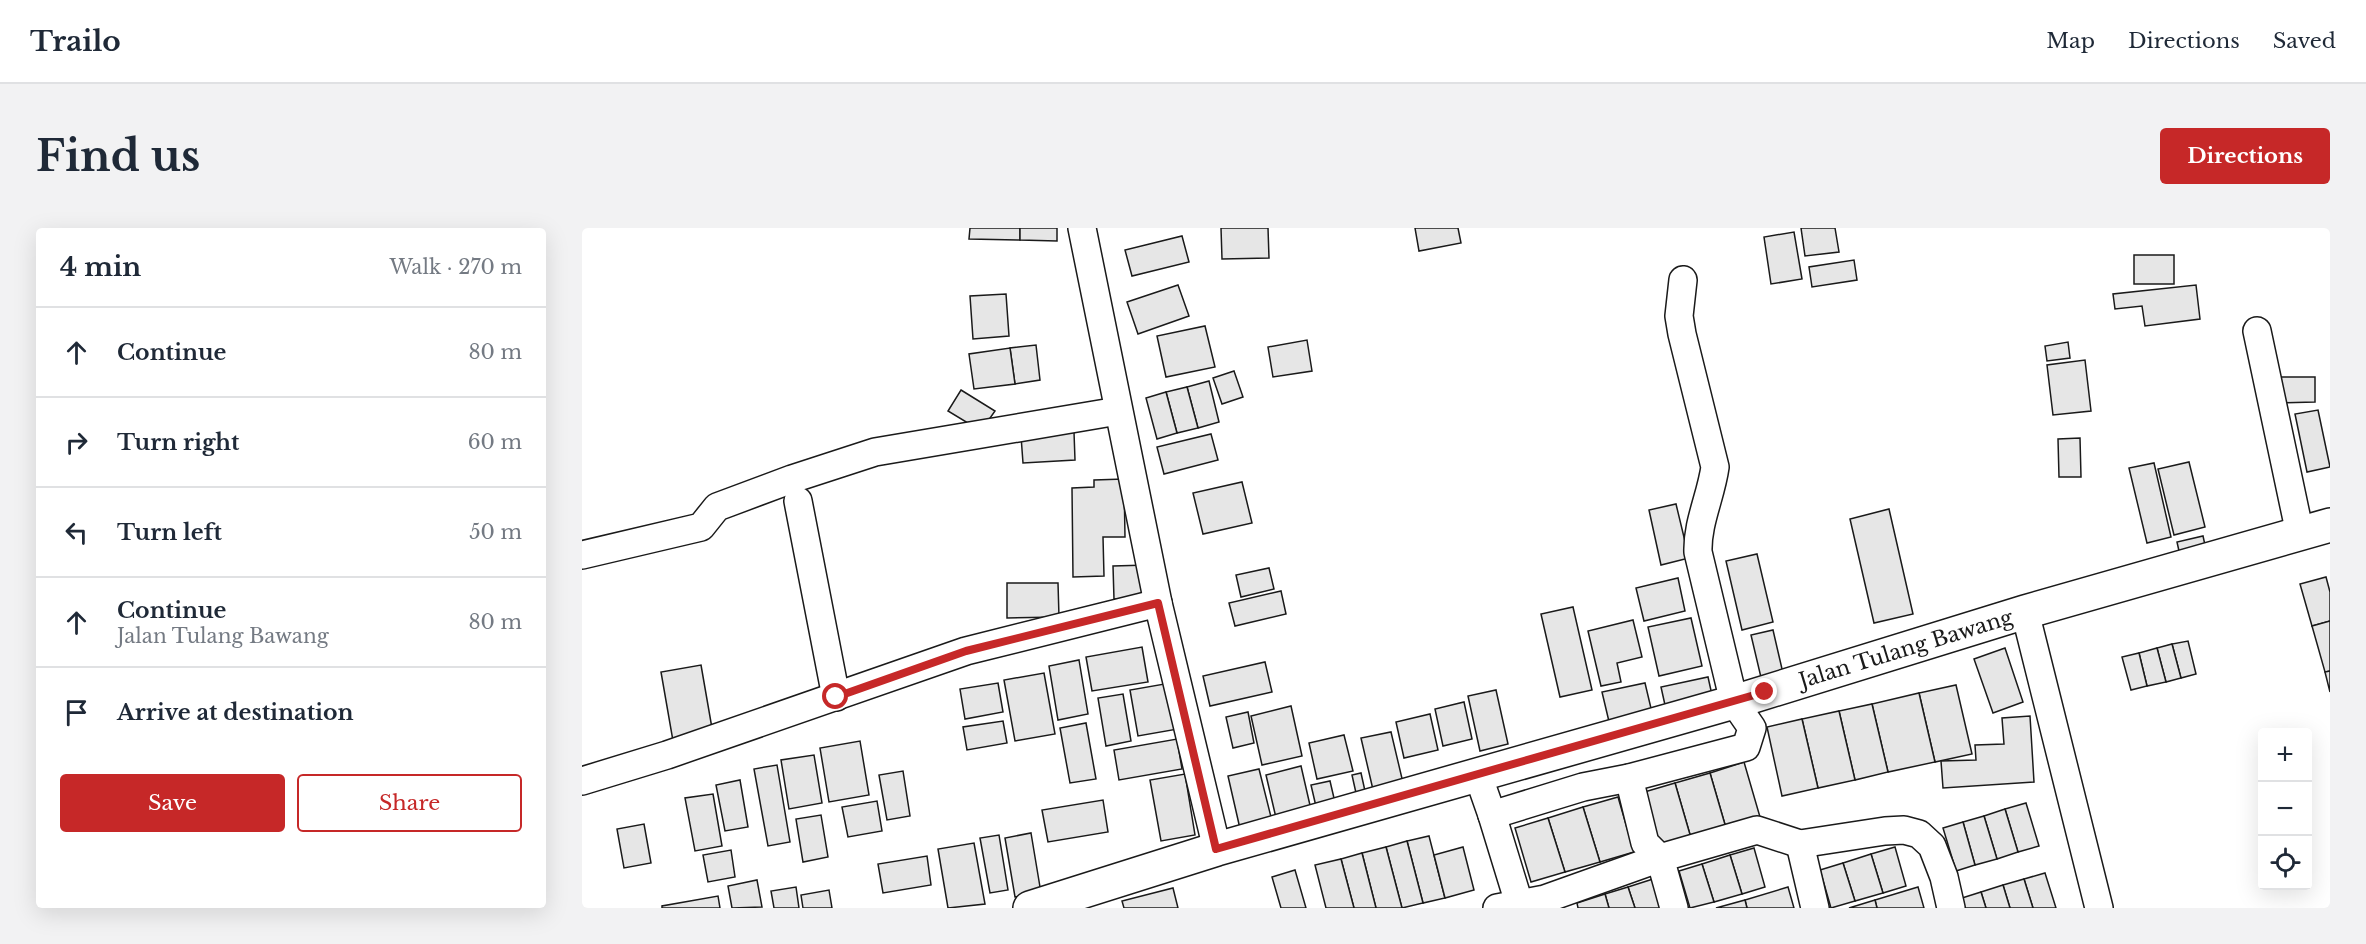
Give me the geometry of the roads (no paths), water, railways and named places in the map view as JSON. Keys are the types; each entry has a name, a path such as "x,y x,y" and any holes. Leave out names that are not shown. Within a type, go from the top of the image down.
{"street":[{"path":"1082,228 1158,603 1216,849"},
{"path":"1492,815 1583,787 1629,778 1746,747 1752,728 1734,702 1698,552 1698,535 1713,484 1715,467 1682,334 1679,316 1683,280"},
{"path":"2257,331 2315,530"},
{"path":"582,555 701,528 717,507 875,452 1118,411"},
{"path":"798,501 836,697"},
{"name":"Jalan Tulang Bawang","path":"1031,908 1216,849 1734,702 2025,612 2315,530"},
{"path":"582,781 746,728 966,651 1158,603"},
{"path":"2025,612 2099,908"},
{"path":"1478,775 1527,904 1660,858 1756,830 1800,844 1904,830 1919,834 1932,846 1944,877 1951,908"},
{"path":"1629,778 1645,843 1660,858 1674,908"},
{"path":"1800,844 1815,908"}]}
